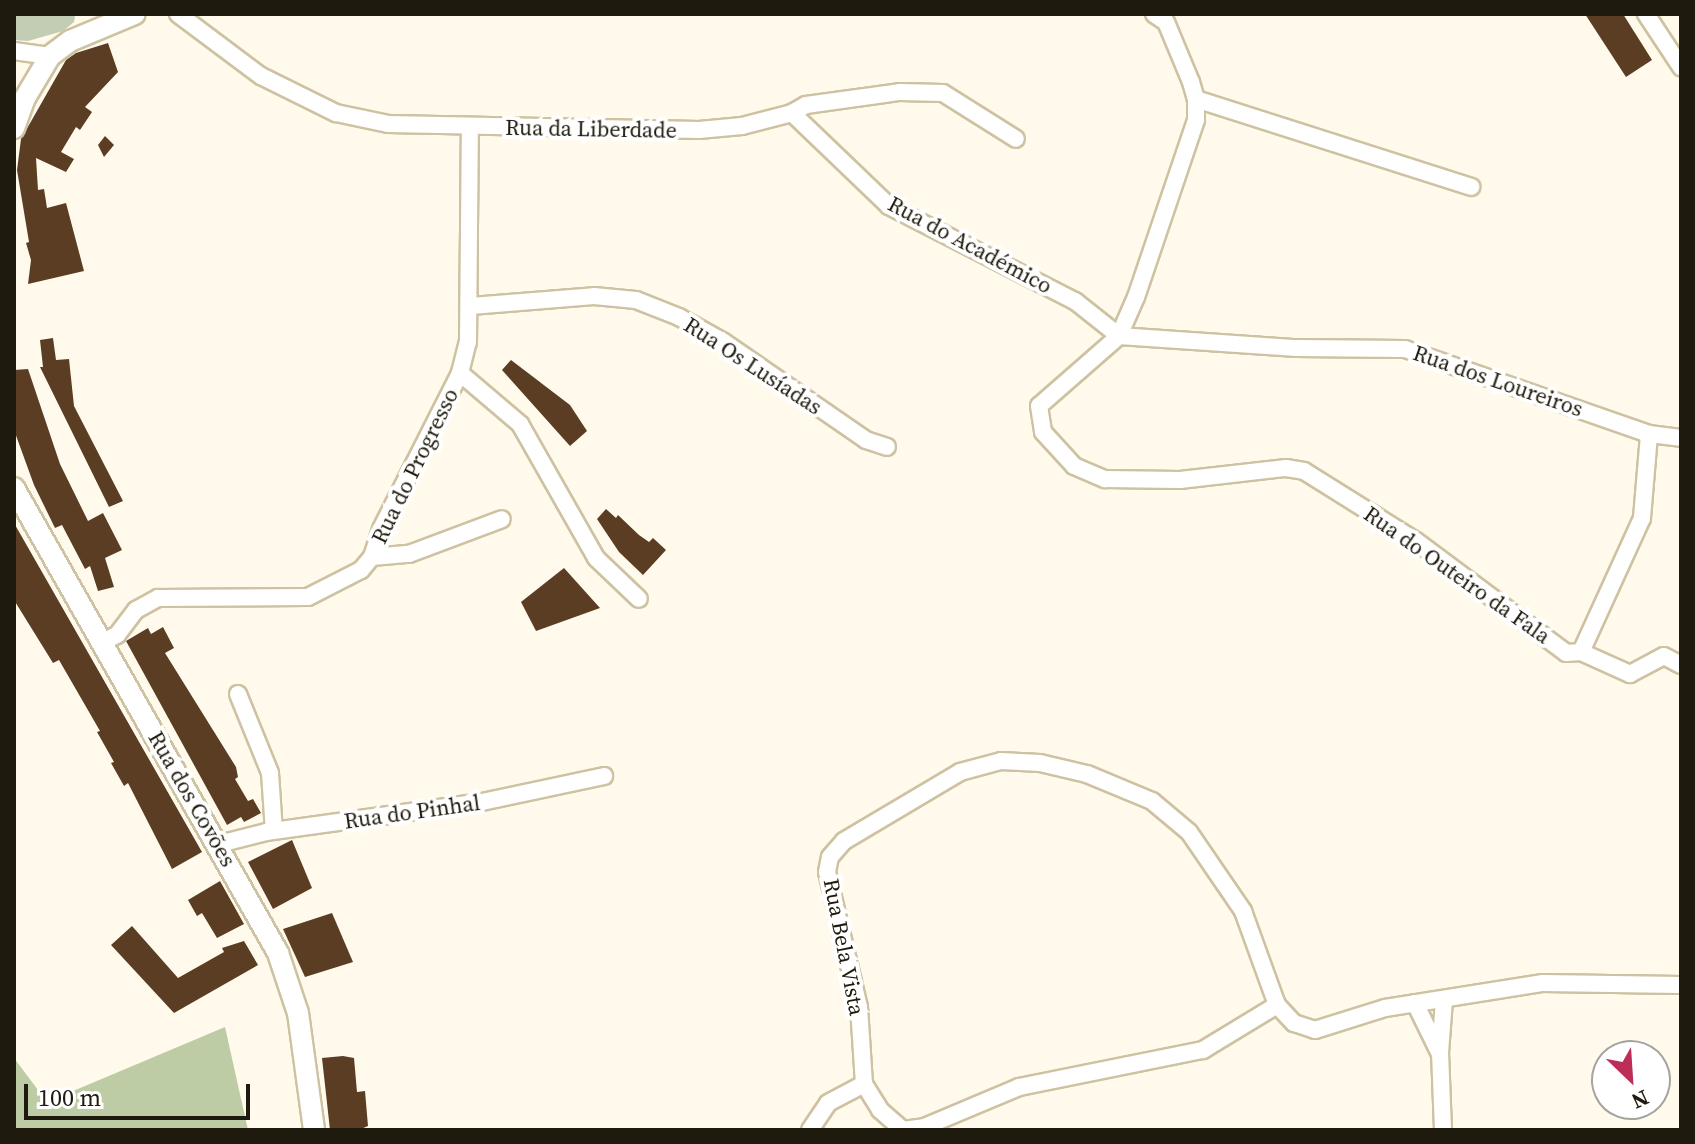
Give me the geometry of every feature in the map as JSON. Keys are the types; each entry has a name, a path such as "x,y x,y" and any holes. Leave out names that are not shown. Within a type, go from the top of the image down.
{"street":[{"path":"14,128 25,98 50,56 97,20 135,14"},
{"name":"Rua da Liberdade","path":"178,14 261,76 336,113 388,124 699,130 742,126 792,113 806,105 884,94 943,93 1016,139"},
{"path":"1646,14 1681,67"},
{"path":"1119,336 1136,297 1196,120 1196,99 1164,17"},
{"path":"14,51 50,56"},
{"path":"1196,99 1471,187"},
{"name":"Rua do Académico","path":"792,113 889,206 1075,301 1119,336"},
{"name":"Rua do Progresso","path":"103,642 117,635 136,610 158,598 308,597 361,570 372,557 381,529 460,373 468,342 471,306 470,127"},
{"name":"Rua Os Lusíadas","path":"471,306 594,296 636,300 679,317 724,342 866,440 887,447"},
{"name":"Rua dos Loureiros","path":"1119,336 1297,348 1405,349 1649,434 1681,438"},
{"name":"Rua do Outeiro da Fala","path":"1119,336 1039,406 1043,432 1074,466 1105,479 1165,480 1286,468 1304,471 1416,541 1566,653 1581,652 1630,674 1664,656 1681,665"},
{"path":"460,373 520,424 536,447 560,499 596,558 639,599"},
{"path":"1581,652 1642,518 1649,434"},
{"name":"Rua dos Covões","path":"14,488 219,844 291,983 304,1045 314,1130"},
{"path":"372,557 409,554 502,519"},
{"path":"238,694 270,773 274,831"},
{"name":"Rua Bela Vista","path":"864,1084 859,1007 827,872 830,857 844,841 960,772 1001,761 1040,763 1087,774 1152,801 1189,832 1243,911 1277,1005"},
{"name":"Rua do Pinhal","path":"219,844 274,831 482,802 604,776"},
{"path":"810,1130 828,1103 864,1084 880,1110 903,1130 924,1127 1019,1087 1203,1050 1277,1005 1294,1023 1315,1030 1385,1008 1543,983 1681,985"},
{"path":"1443,1130 1440,1053 1444,1000"},
{"path":"1415,1003 1440,1053"}],"green space":[{"path":"16,14 73,14 75,17 74,22 63,31 28,41 14,40"},
{"path":"225,1027 248,1130 14,1130 14,1058 47,1102"}],"building":[{"path":"1585,14 1623,14 1652,60 1626,77"},
{"path":"108,43 118,72 85,107 92,112 80,130 76,127 61,152 74,159 66,172 36,158 38,190 44,189 47,208 66,203 84,271 28,284 31,260 17,170 21,139 66,60 76,53"},
{"path":"105,136 114,145 104,157 98,145"},
{"path":"53,338 56,360 69,359 74,406 123,501 109,507 40,367 43,367 40,340"},
{"path":"511,360 570,405 587,431 570,446 502,370"},
{"path":"28,369 60,464 88,521 103,513 122,550 105,558 114,587 98,591 90,566 85,569 62,525 55,528 34,485 14,430 14,370"},
{"path":"606,509 616,518 618,515 649,542 653,538 666,550 643,575 619,552 597,519"},
{"path":"14,523 202,852 172,869 128,783 124,786 111,763 114,762 97,732 100,731 59,660 53,663 14,600"},
{"path":"564,568 600,608 536,631 521,602"},
{"path":"163,627 174,648 165,653 236,767 238,777 235,779 248,801 253,799 261,813 244,822 241,817 227,825 126,641 148,628 151,634"},
{"path":"292,840 312,888 273,909 248,862"},
{"path":"220,881 244,924 217,938 202,913 197,916 188,900"},
{"path":"332,913 353,962 305,977 283,929"},
{"path":"132,926 178,978 224,952 222,948 244,941 258,965 174,1013 111,945"},
{"path":"322,1058 354,1058 357,1092 365,1091 368,1126 361,1129 330,1130"}]}
